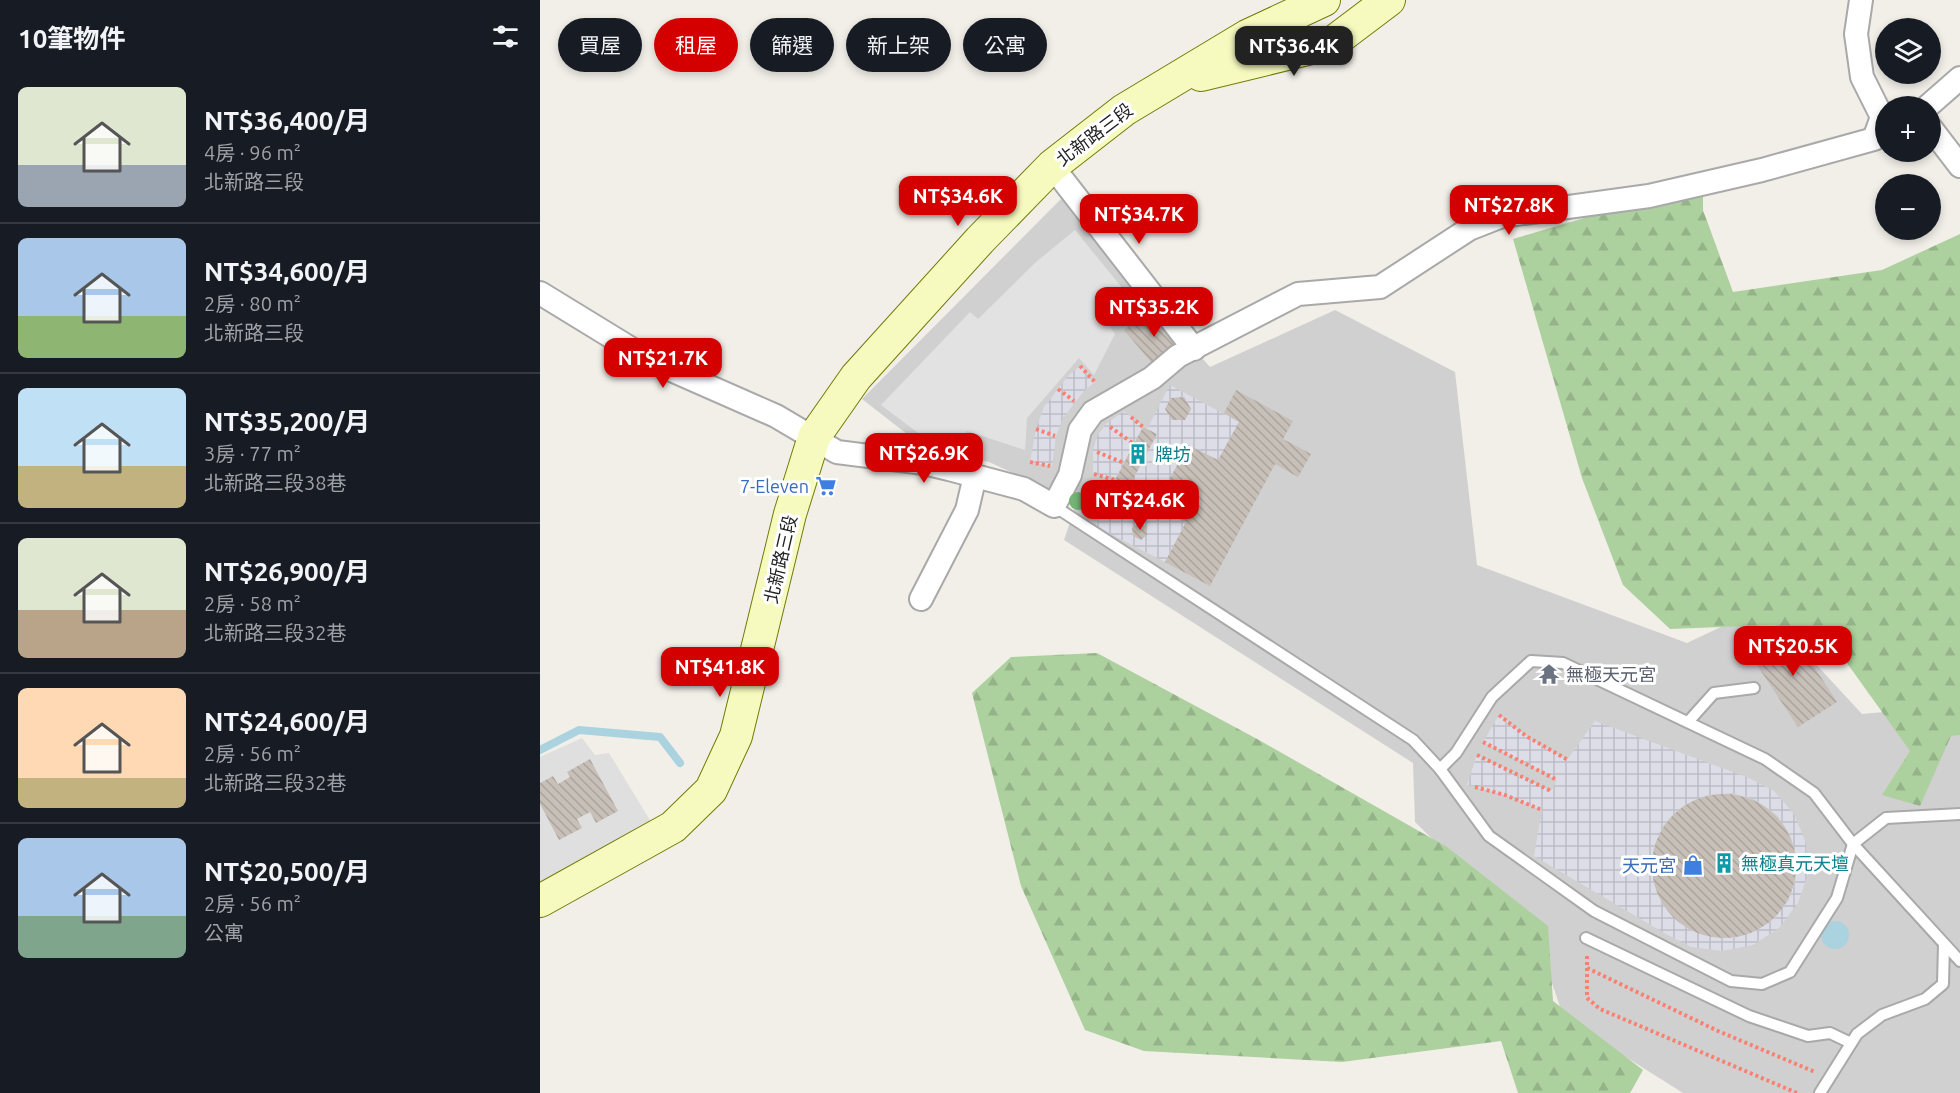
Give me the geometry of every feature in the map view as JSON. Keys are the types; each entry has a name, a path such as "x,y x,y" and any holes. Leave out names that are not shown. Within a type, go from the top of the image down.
{"main road":[{"name":"北新路三段","path":"540,902 673,827 711,790 736,736 790,514 814,437 856,377 980,240 1052,165 1124,110 1166,84 1247,36 1324,0"},
{"name":"北新路三段","path":"1166,84 1332,43 1389,0"}],"street":[{"path":"1861,0 1856,34 1862,77 1875,101"},
{"path":"1939,96 1960,78"},
{"path":"540,293 651,361 776,416 837,452 924,463 1024,489 1054,506 1070,475 1080,430 1093,412 1152,378 1178,356 1298,294 1380,287 1469,229 1502,216 1649,195 1762,170 1874,139 1875,137"},
{"path":"1941,141 1960,166"},
{"path":"1052,165 1194,349"},
{"path":"921,599 967,510 975,476"}],"lane":[{"path":"1054,506 1413,740 1440,769 1489,836 1594,911 1731,981 1762,984 1790,972 1837,898 1853,844 1886,818 1960,814"},
{"path":"1440,769 1456,753 1492,697 1532,661 1563,663 1765,759 1814,794 1853,844 1960,961"},
{"path":"1688,722 1714,693 1754,688"},
{"path":"1586,938 1749,1016 1808,1036 1830,1033 1851,1043"},
{"path":"1820,1093 1828,1077 1857,1035 1882,1015 1926,999 1943,984 1944,944"}],"path":[{"path":"1080,366 1095,382"},
{"path":"1058,389 1075,401"},
{"path":"1124,411 1143,427"},
{"path":"1106,424 1134,444"},
{"path":"1036,429 1056,436"},
{"path":"1093,451 1124,463"},
{"path":"1030,462 1052,466"},
{"path":"1093,474 1115,480"},
{"path":"1499,715 1526,736 1568,760"},
{"path":"1483,742 1557,780"},
{"path":"1476,755 1551,791"},
{"path":"1467,784 1505,795 1542,810"},
{"path":"1587,968 1718,1031 1828,1077"},
{"path":"1587,998 1600,1009 1797,1093"}],"shaded area":[{"name":"無極天元宮","path":"1062,198 1210,367 1335,310 1455,372 1477,565 1687,643 1763,607 1862,714 1960,705 1960,1093 1683,1093 1564,1018 1538,943 1415,822 1413,763 1064,540 1077,502 989,462 921,445 862,399"},
{"path":"1075,230 1136,305 1110,327 1115,334 1094,375 1079,358 1027,418 1025,450 967,431 946,454 881,405 970,312 978,319 1036,262"},
{"path":"1080,366 1095,382 1084,391 1063,418 1056,436 1052,466 1030,462 1036,429 1044,407 1068,376"},
{"path":"1170,385 1239,422 1218,460 1188,445 1156,505 1186,522 1165,562 1095,526 1119,482 1129,487 1156,434 1147,429","holes":["1184,397 1191,409 1185,420 1172,420 1165,409 1171,398"]},
{"path":"1124,411 1143,427 1115,480 1093,474 1093,451 1097,436 1106,424"},
{"path":"1499,715 1526,736 1567,760 1595,721 1749,778 1774,791 1794,814 1806,843 1808,874 1798,903 1779,928 1753,945 1722,951 1691,947 1534,856 1542,810 1505,795 1467,785 1477,755 1551,791 1557,780 1483,742","holes":["1732,793 1756,800 1777,815 1790,834 1796,855 1796,878 1789,900 1775,918 1756,931 1734,938 1711,937 1690,930 1672,916 1658,895 1651,870 1654,846 1665,823 1683,806 1707,795"]},
{"path":"582,738 595,755 609,753 656,830 540,883 540,757"}],"green space":[{"path":"1703,183 1703,210 1733,292 1882,270 1960,234 1960,735 1951,736 1920,806 1882,795 1910,751 1834,645 1774,625 1670,629 1623,585 1582,478 1513,239"},
{"path":"1097,653 1259,740 1447,847 1548,926 1553,1001 1643,1070 1630,1093 1518,1093 1501,1041 1342,1062 1144,1051 1085,1030 1021,886 972,693 1011,657"}],"water":[{"path":"1835,921 1845,925 1849,935 1845,945 1835,949 1825,945 1821,935 1825,925"}],"building":[{"path":"1152,307 1185,346 1157,369 1124,330"},
{"path":"1236,390 1293,421 1283,439 1311,454 1298,477 1275,464 1210,586 1165,562 1186,522 1155,506 1188,445 1218,460 1239,422 1224,413"},
{"path":"1184,397 1191,409 1185,420 1172,420 1165,409 1171,398"},
{"name":"牌坊","path":"1143,427 1157,434 1129,487 1115,480"},
{"path":"1139,523 1147,527 1147,535 1141,540 1133,536 1132,528"},
{"path":"1789,628 1837,702 1798,727 1749,653"},
{"path":"590,759 618,811 596,823 590,812 577,819 582,828 559,840 540,804 540,783 553,776 558,784 570,777 567,772"},
{"name":"無極真元天壇","path":"1724,794 1752,799 1775,815 1791,838 1796,866 1791,894 1775,917 1752,933 1724,938 1696,933 1673,917 1657,894 1652,866 1657,838 1673,815 1696,799"}],"waterway":[{"path":"540,750 579,730 660,737 680,763"}],"place":[{"name":"牌坊","path":"1138,454"},
{"name":"7-Eleven","path":"826,486"},
{"name":"無極天元宮","path":"1549,674"},
{"name":"無極真元天壇","path":"1724,863"},
{"name":"天元宮","path":"1693,865"}]}
